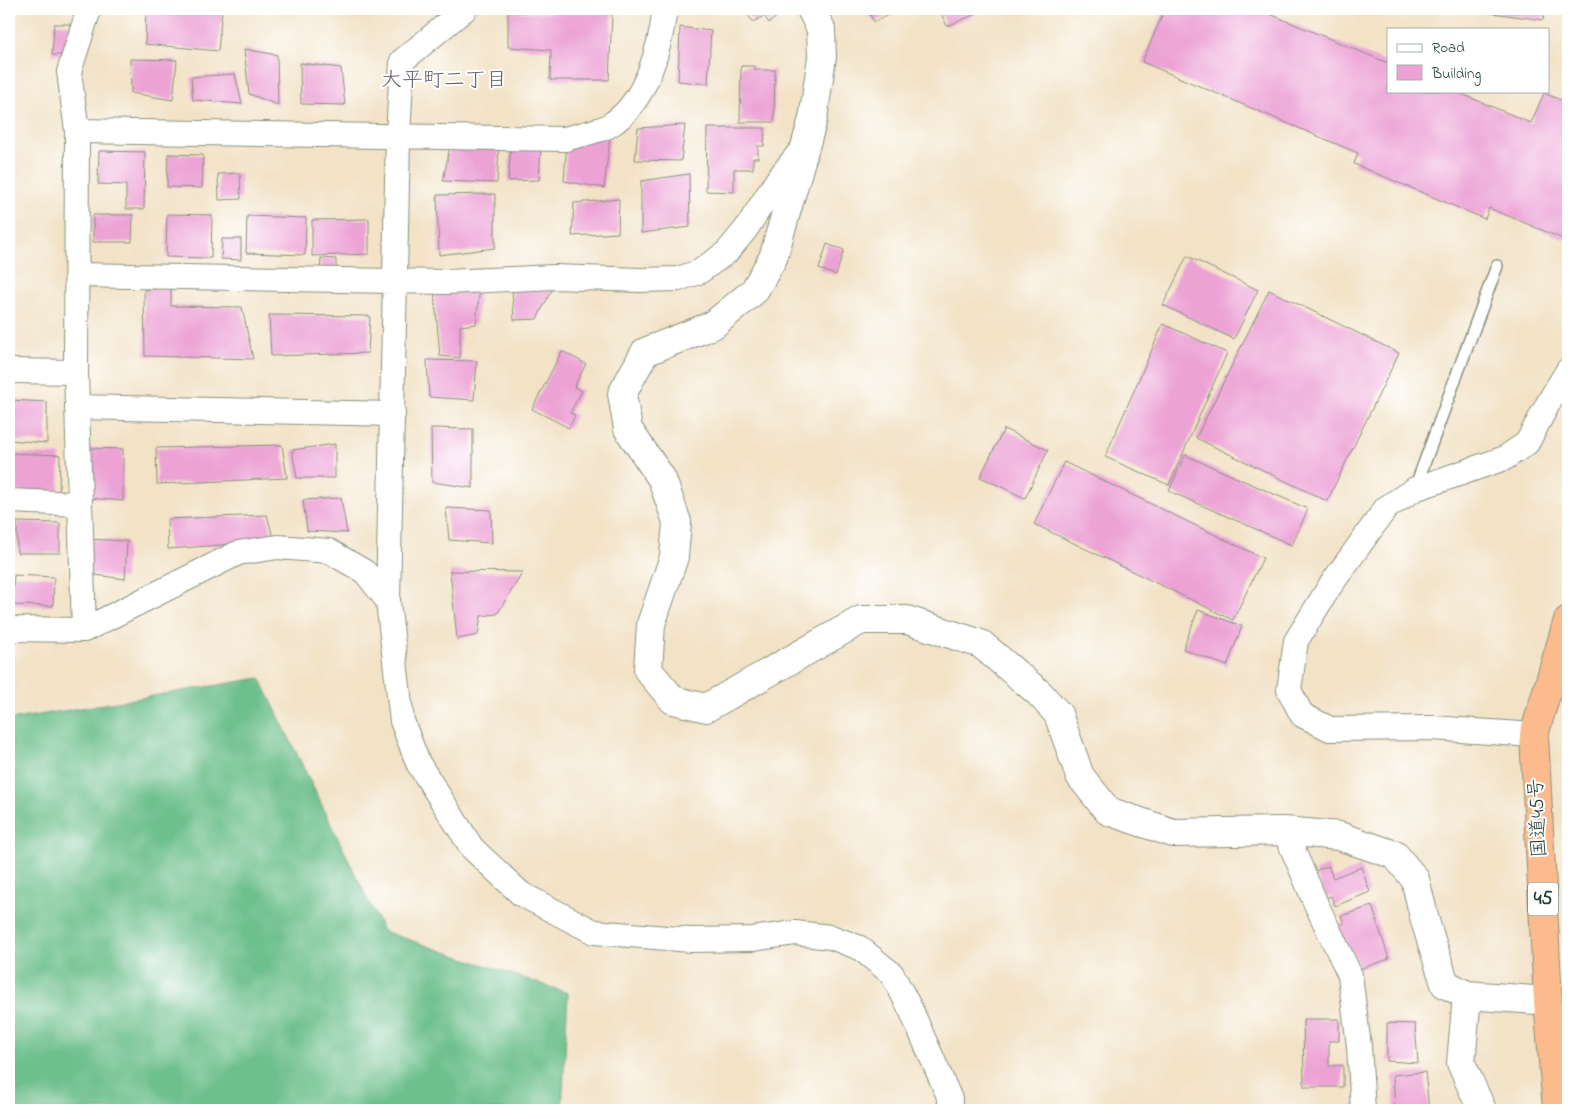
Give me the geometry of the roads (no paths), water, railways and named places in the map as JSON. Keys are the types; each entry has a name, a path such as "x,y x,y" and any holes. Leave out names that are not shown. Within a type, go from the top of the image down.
{"highway":[{"name":"国道45号","path":"1557,1110 1548,1001 1534,735 1568,620"}],"street":[{"path":"84,630 76,372 77,131 69,72 89,9"},
{"path":"465,9 402,62 398,136 388,601 402,721 418,763 472,848 521,894 594,932 691,940 752,939 795,933 831,937 860,948 892,974 911,1010 950,1100 950,1110"},
{"path":"77,131 565,139 610,126 630,108 651,72 665,9"},
{"path":"811,9 821,29 822,57 813,119 773,258 754,291 713,325 645,352 622,394 628,429 662,479 677,522 674,557 650,624 648,670 673,700 706,708 861,620 907,620 981,644 1039,693 1058,714 1080,776 1108,811 1173,833 1286,831 1339,836 1395,855 1415,880 1425,921 1445,984 1466,996 1548,1001"},
{"path":"77,275 446,282 554,277 640,280 678,279 699,272 727,252 746,229 778,179 807,142"},
{"path":"1534,735 1432,728 1330,729 1302,715 1289,690 1296,641 1330,586 1386,508 1415,489 1505,458 1527,443 1568,370"},
{"path":"9,371 76,372"},
{"path":"78,407 393,414"},
{"path":"9,501 80,504"},
{"path":"9,629 84,630 238,553 278,547 329,551 365,572 388,601"},
{"path":"1286,831 1316,904 1350,975 1359,1046 1363,1110"},
{"path":"1466,996 1461,1063 1482,1110"}],"lane":[{"path":"1415,489 1497,266"}],"district":[{"name":"大平町二丁目","path":"444,81"}]}
